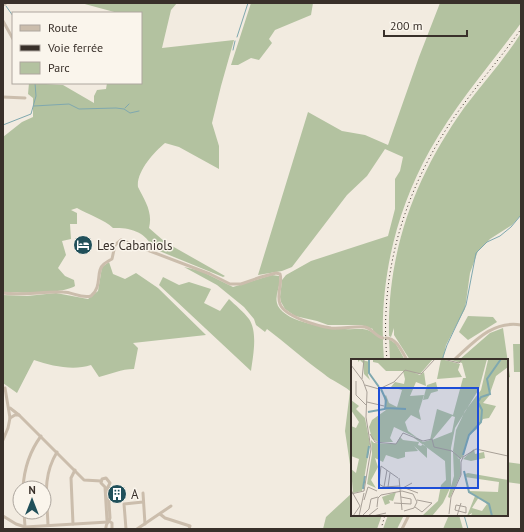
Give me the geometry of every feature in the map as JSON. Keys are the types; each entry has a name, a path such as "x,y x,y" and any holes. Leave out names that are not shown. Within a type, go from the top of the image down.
{"street":[{"path":"3,21 12,37"},
{"path":"3,97 24,98"},
{"path":"3,293 28,295 55,291 67,292 84,297 91,296 98,287 100,269 103,264 112,259 115,245 121,240 210,274 230,284 241,284 276,273 280,274 278,298 283,310 288,314 294,318 331,328 367,328 380,337 393,339 406,359"},
{"path":"455,359 491,329 504,325 521,325"},
{"path":"3,440 10,418 5,388"},
{"path":"9,408 41,436 84,480 101,481 104,478 107,478 110,483 108,486 110,518 106,524 106,529"},
{"path":"10,418 17,415"},
{"path":"24,480 26,466 31,452 41,436"},
{"path":"48,525 45,486 50,463 57,452"},
{"path":"73,524 71,478 75,470"},
{"path":"101,481 102,485 105,487 108,522"},
{"path":"143,493 145,524"},
{"path":"126,529 124,504 143,502"},
{"path":"137,529 171,506"},
{"path":"160,514 165,518 190,526 189,529"},
{"path":"3,516 24,527 108,522 112,523 112,529"},
{"path":"402,529 408,516"},
{"path":"24,520 24,527"}],"green space":[{"path":"81,3 177,3 171,10 162,48 234,40 212,123 219,146 219,169 179,147 165,143 147,163 138,181 138,187 146,202 149,212 149,228 165,242 225,276 223,277 152,248 150,243 142,234 125,228 113,228 77,208 71,210 77,213 77,224 70,224 71,239 62,241 66,255 58,268 65,276 74,280 75,286 69,289 51,292 3,292 3,137 22,122 33,117 33,98 28,94 29,84 63,85 94,103 94,96 97,90 106,89 107,84 142,84 142,12 114,12"},
{"path":"251,3 313,3 311,15 275,30 269,39 272,43 259,60 251,58 238,65 231,65"},
{"path":"440,3 521,3 521,23 450,117 417,174 407,200 398,225 386,278 383,333 384,359 351,359 351,471 345,431 350,391 344,386 330,379 267,329 265,332 256,325 254,319 244,307 217,285 184,267 201,271 233,287 272,275 279,276 280,280 276,298 278,306 290,317 308,324 345,329 363,329 372,332 373,329 361,325 328,325 295,316 285,309 281,302 280,297 282,280 286,275 311,261 388,236 395,209 395,179 400,171 403,157 385,149 367,176 347,195 292,267 282,271 258,275 308,112 342,131 365,135 388,145"},
{"path":"521,33 521,215 512,225 490,239 478,251 470,273 465,309 446,345 443,359 409,359 394,335 394,328 391,337 389,336 393,274 407,216 431,161 447,134 464,108 501,62"},
{"path":"109,262 113,274 125,279 136,273 158,288 206,335 133,343 138,348 134,369 99,377 91,365 70,368 34,360 17,393 3,383 3,295 27,296 56,293 88,299 98,291 102,267"},
{"path":"163,277 179,285 189,282 211,289 204,303 220,311 229,299 245,314 252,324 254,337 254,351 251,371 159,285"},
{"path":"468,316 493,317 497,322 468,340 459,332"},
{"path":"503,328 507,359 460,359 490,333"},
{"path":"389,339 396,344 404,359 390,359"},
{"path":"513,344 521,344 521,372 514,372"},
{"path":"508,363 510,377 508,378"},
{"path":"508,462 521,464 521,484 508,482"},
{"path":"351,494 351,516 382,516 377,529 323,529 326,517"},
{"path":"388,516 404,516 397,529 383,529"},
{"path":"449,516 459,516 463,529 443,529"}],"waterway":[{"path":"237,37 248,3"},
{"path":"6,6 12,15"},
{"path":"233,50 235,41"},
{"path":"3,125 31,114 36,96 35,84"},
{"path":"34,106 69,104 79,109 116,108 124,109 130,113 139,111"},
{"path":"125,108 129,104"},
{"path":"442,359 447,345 466,305 476,253 487,242 500,236 511,227 521,215"},
{"path":"464,516 468,529"}],"railway":[{"path":"387,359 387,295 399,232 409,202 422,172 437,144 455,116 521,29"},
{"path":"381,529 385,516"}],"place":[{"name":"Les Cabaniols","path":"83,245"},
{"name":"A","path":"117,494"}]}
